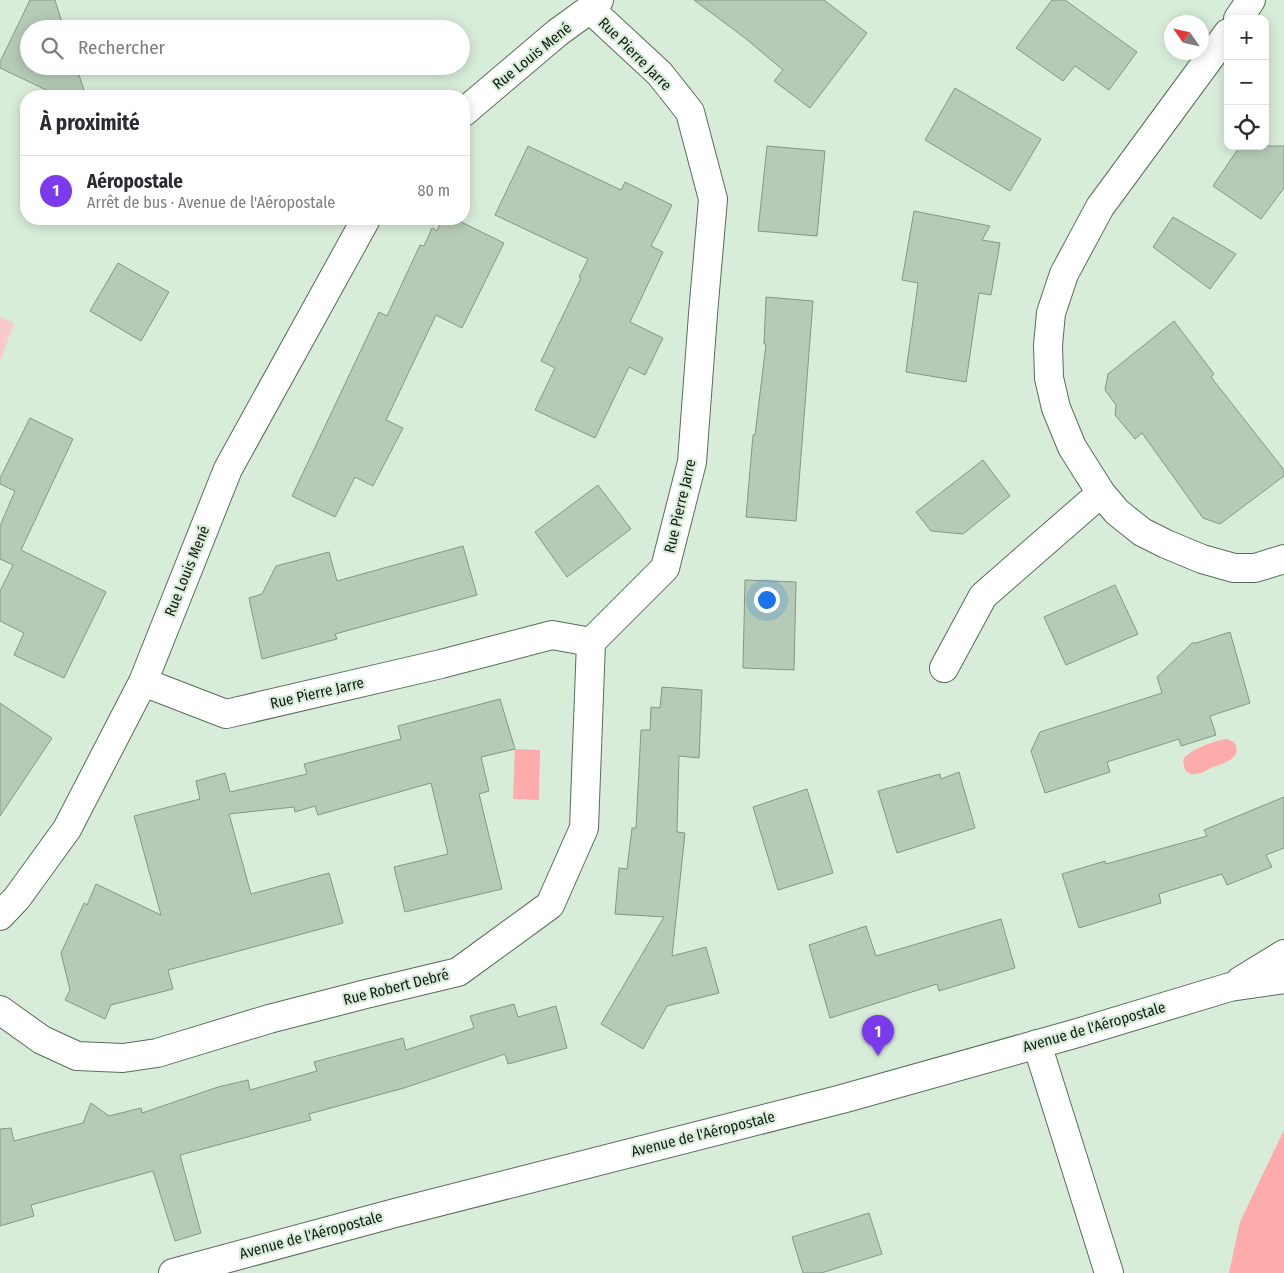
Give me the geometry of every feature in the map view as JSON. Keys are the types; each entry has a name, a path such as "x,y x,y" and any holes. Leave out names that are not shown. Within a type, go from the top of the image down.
{"street":[{"path":"1241,15 1251,0"},
{"name":"Rue Louis Mené","path":"470,107 557,33 595,5"},
{"name":"Rue Pierre Jarre","path":"143,682 226,714 441,664 552,634 591,642 665,568 692,462 702,314 713,199 690,112 660,74 595,5"},
{"path":"1224,38 1100,207 1064,274 1051,313 1048,345 1049,378 1056,408 1072,447 1101,494 1117,512 1142,532 1202,559 1234,568 1255,568 1284,559"},
{"name":"Rue Louis Mené","path":"0,916 17,898 67,829 143,682 228,469 363,225"},
{"path":"944,668 983,596 1101,494"},
{"name":"Rue Robert Debré","path":"0,1010 42,1040 77,1056 123,1058 157,1053 269,1019 458,972 550,905 584,828 591,642"},
{"name":"Avenue de l'Aéropostale","path":"1230,987 1284,954"},
{"name":"Avenue de l'Aéropostale","path":"190,1271 395,1213 842,1099 1074,1034 1230,987 1284,980"},
{"path":"1037,1044 1109,1273"}],"shaded area":[{"path":"0,317 14,323 0,362"},
{"path":"1227,739 1234,742 1236,748 1236,753 1231,759 1198,774 1191,774 1185,770 1183,760 1190,753 1210,743"},
{"path":"515,749 540,750 539,800 513,799"},
{"path":"1284,1130 1284,1273 1229,1273 1240,1222"}],"building":[{"path":"30,0 55,0 61,20 20,20"},
{"path":"694,0 824,0 867,33 810,108 774,81 783,70 745,38"},
{"path":"1052,0 1065,0 1137,52 1109,90 1075,66 1063,81 1016,48"},
{"path":"20,21 20,75 79,75 84,90 46,90 0,68 0,62"},
{"path":"955,88 1041,139 1010,191 925,140"},
{"path":"528,146 621,190 625,182 672,205 651,246 663,252 630,322 663,338 645,375 629,367 595,438 535,410 555,368 541,361 581,278 579,277 588,259 495,215"},
{"path":"767,146 825,151 817,236 758,231"},
{"path":"1269,146 1284,146 1284,188 1261,219 1213,186 1237,150 1269,150"},
{"path":"914,211 990,226 982,240 1000,243 991,295 979,293 966,382 906,372 918,283 902,280"},
{"path":"1173,217 1236,254 1210,289 1153,247"},
{"path":"440,225 467,225 504,243 462,328 436,315 386,420 403,428 373,486 355,477 335,517 292,496 379,312 387,316 420,245 424,246 432,228 437,231"},
{"path":"118,263 169,292 141,341 90,311"},
{"path":"766,297 813,301 796,521 746,517 753,435 755,435 766,344 764,344"},
{"path":"1174,321 1214,374 1211,377 1284,470 1284,476 1220,524 1203,518 1142,433 1135,439 1115,415 1116,405 1105,390 1108,374"},
{"path":"30,418 73,439 21,550 106,592 64,678 14,655 24,633 0,621 0,591 13,565 0,559 0,526 15,491 0,484 0,478"},
{"path":"983,460 1010,496 963,534 931,531 916,512"},
{"path":"598,485 631,529 567,577 535,532"},
{"path":"463,546 477,595 335,634 337,639 262,659 249,598 262,594 276,566 329,552 337,581"},
{"path":"745,580 796,582 794,670 743,668"},
{"path":"1115,585 1138,634 1066,665 1044,617"},
{"path":"1230,632 1250,703 1210,716 1216,735 1181,746 1179,739 1107,762 1110,772 1045,793 1031,751 1040,732 1162,693 1157,677 1192,643"},
{"path":"662,687 702,690 699,758 679,756 677,832 685,833 672,956 706,947 719,993 667,1006 643,1049 601,1024 664,917 615,914 619,868 627,869 632,828 636,828 641,730 650,730 651,707 660,708"},
{"path":"500,699 515,749 481,757 489,791 479,794 502,889 405,912 394,867 448,854 431,783 318,815 315,806 295,812 294,807 229,814 251,894 329,873 343,923 168,970 173,989 111,1005 105,1019 65,1000 70,990 61,953 84,903 87,905 96,884 161,915 134,816 200,799 196,781 225,773 230,792 307,774 304,764 401,739 398,726"},
{"path":"0,703 52,738 0,816"},
{"path":"959,772 975,828 897,853 878,791 940,774 941,779"},
{"path":"807,789 833,873 778,890 753,807"},
{"path":"1284,797 1284,848 1266,855 1272,867 1227,885 1222,874 1159,894 1161,903 1079,928 1062,874 1105,861 1106,864 1207,836 1204,830"},
{"path":"1001,919 1015,968 939,991 937,984 830,1018 809,945 866,926 876,956"},
{"path":"514,1004 518,1017 556,1006 567,1048 508,1064 505,1054 404,1088 309,1114 311,1120 180,1155 201,1233 175,1241 153,1171 31,1205 34,1216 0,1226 0,1129 11,1128 14,1141 83,1123 91,1103 109,1116 141,1108 142,1113 218,1087 248,1080 250,1090 317,1071 314,1062 403,1038 406,1050 474,1028 470,1016"},
{"path":"869,1213 882,1254 821,1273 803,1273 792,1237"}],"place":[{"name":"Aéropostale","path":"878,1056"}]}
